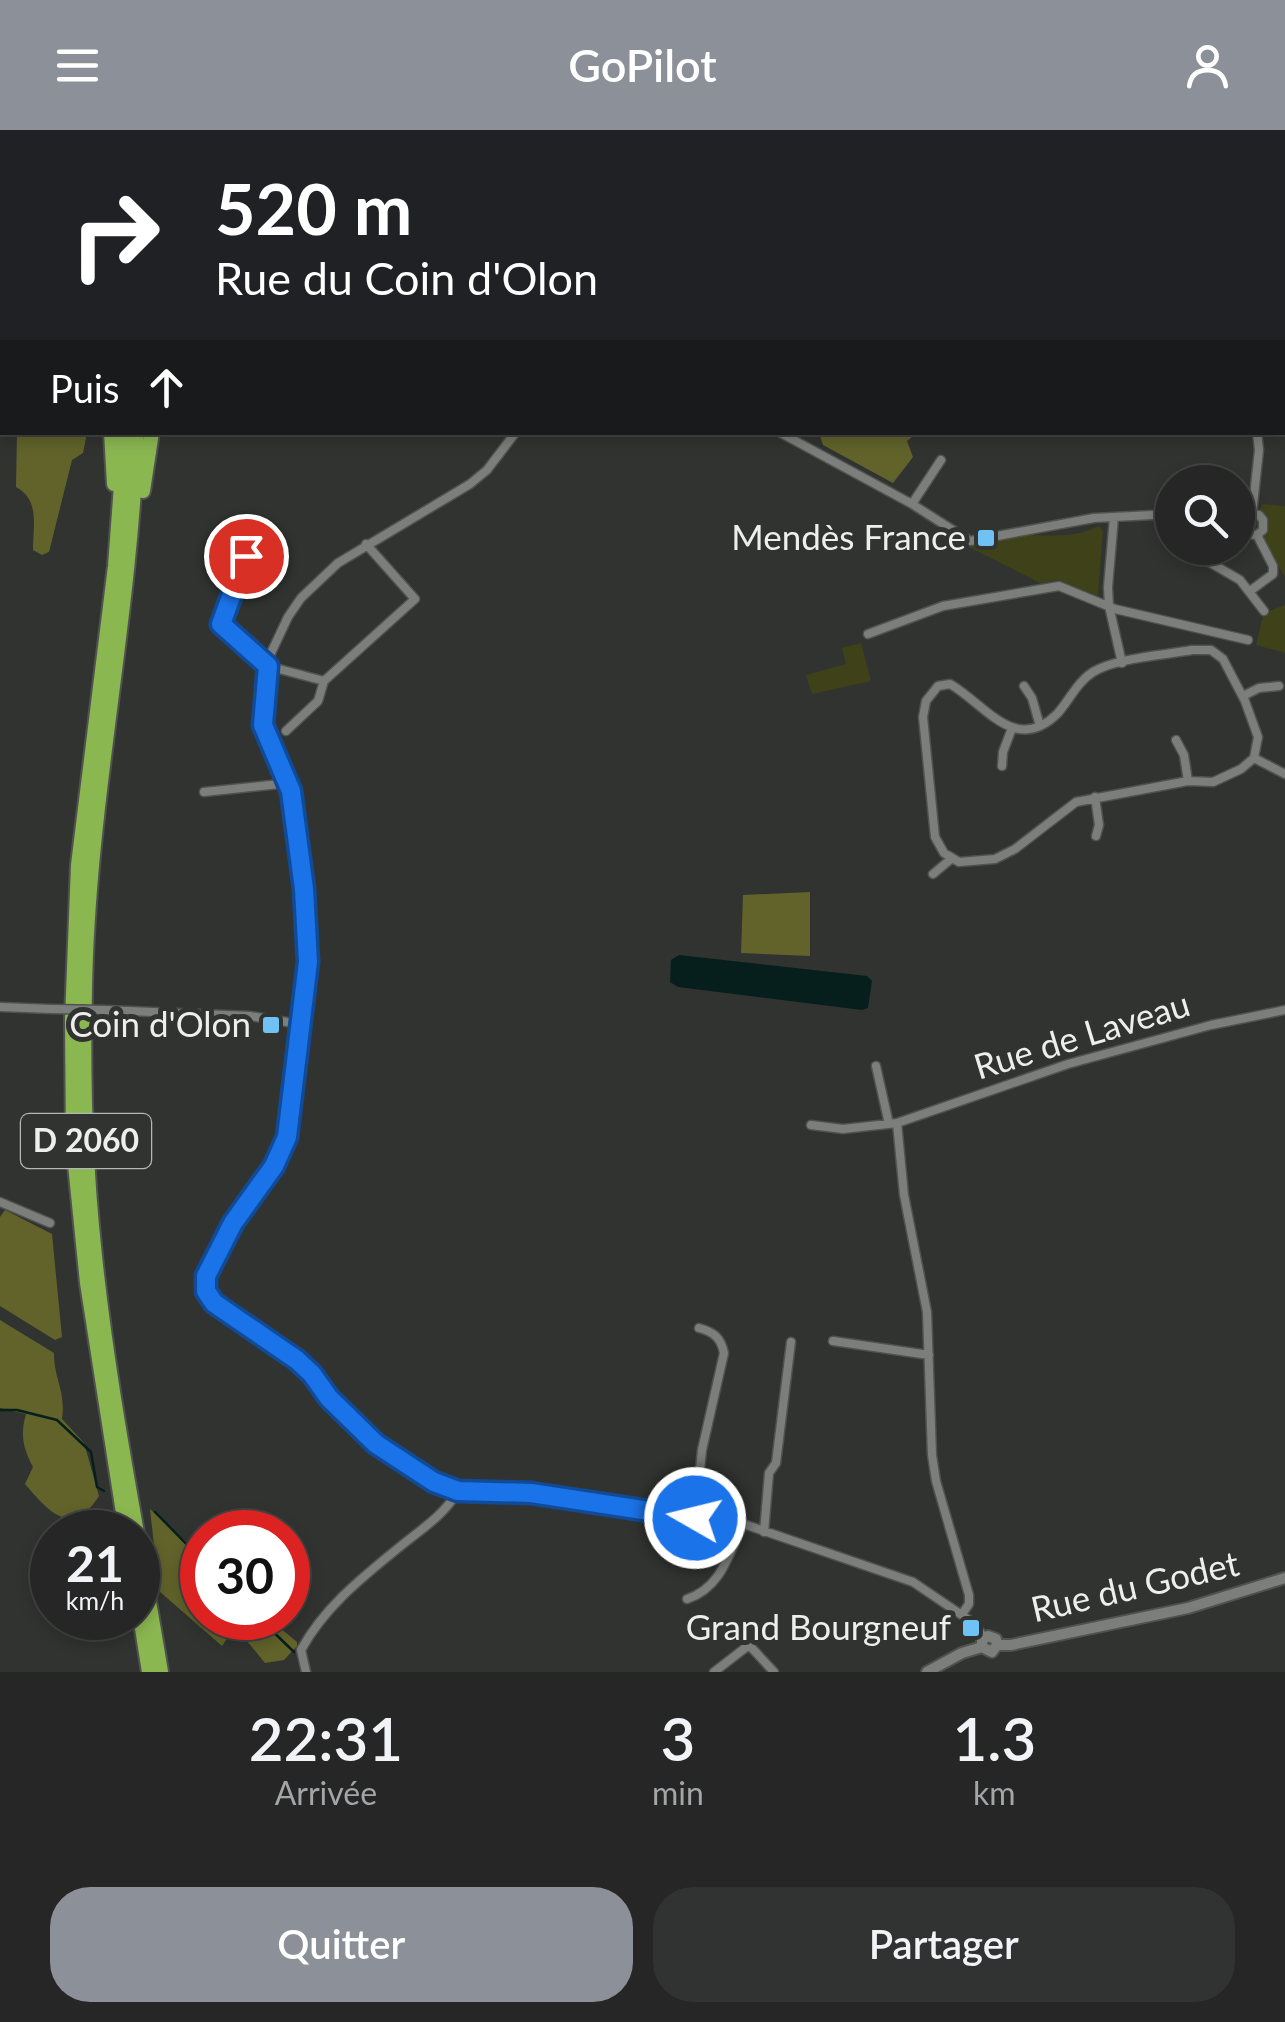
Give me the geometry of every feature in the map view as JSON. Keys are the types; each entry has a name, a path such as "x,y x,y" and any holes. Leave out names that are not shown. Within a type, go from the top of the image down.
{"highway":[{"path":"108,619 114,498 111,435"},
{"name":"D 2060","path":"123,1510 87,1283 73,1144 72,974 78,865 108,619 125,435"},
{"name":"D 2060","path":"137,435 128,564 92,858 84,1102 100,1296 161,1672"},
{"path":"128,564 138,531 152,435"},
{"path":"143,1640 148,1672"}],"street":[{"path":"514,435 487,470 470,484 338,563 302,598 280,632 268,666 263,725 289,783 298,832 308,937 305,994 287,1137 274,1166 233,1223 206,1276 207,1295 297,1360 345,1414 392,1456 458,1491 531,1493 732,1520 913,1582 975,1624 983,1642"},
{"path":"784,435 912,504 964,540 1114,516 1155,515"},
{"path":"1255,487 1258,435"},
{"path":"912,504 941,460"},
{"path":"1255,515 1268,527 1258,539"},
{"path":"1114,516 1109,606 1122,663"},
{"path":"1250,591 1273,574 1273,566 1255,537"},
{"path":"286,731 318,701 324,682 416,599 366,544"},
{"path":"246,556 221,624 268,666 324,682"},
{"path":"1215,565 1237,577 1264,611"},
{"path":"868,634 943,606 1059,586 1109,606 1248,640"},
{"path":"1192,650 1211,650 1223,659 1257,732 1254,758 1222,779 1095,797 1068,806 1004,856 966,863 941,850 935,837 923,717 926,700 938,686 950,684 1012,728 1027,730 1040,726 1058,712 1094,671 1192,650"},
{"path":"1024,686 1040,726"},
{"path":"1242,696 1260,688 1279,686"},
{"path":"1002,766 1012,728"},
{"path":"1176,740 1184,755 1188,781"},
{"path":"1254,758 1285,774"},
{"path":"204,792 289,783"},
{"path":"1095,797 1099,826 1096,836"},
{"path":"934,874 951,858"},
{"path":"0,1008 250,1016 299,1024"},
{"name":"Rue de Laveau","path":"811,1125 843,1129 893,1123 1068,1064 1285,1010"},
{"path":"876,1066 893,1123 925,1298 932,1455 970,1599 962,1614"},
{"path":"0,1202 50,1223"},
{"path":"695,1518 702,1450 724,1353 722,1342 712,1331 700,1328"},
{"path":"833,1341 928,1355"},
{"path":"764,1532 790,1342"},
{"path":"306,1672 301,1650 327,1612 358,1580 437,1517 458,1491"},
{"path":"687,1600 701,1595 719,1577 743,1524"},
{"name":"Rue du Godet","path":"927,1672 983,1642 989,1652 998,1645 1188,1608 1285,1578"},
{"path":"714,1672 749,1645 774,1672"}],"green space":[{"path":"1262,504 1285,506 1285,577 1261,537 1269,522 1259,512"},
{"path":"1099,526 1103,531 1098,596 1058,580 1040,583 969,547 1011,536 1068,535"},
{"path":"1285,605 1285,653 1256,645 1264,613"},
{"path":"861,643 871,681 812,694 806,675 846,664 842,648"}],"shaded area":[{"path":"17,435 87,435 83,453 72,460 49,552 42,555 33,550 32,506 16,487"},
{"path":"820,435 914,435 907,441 913,457 893,483 823,445"},
{"path":"810,892 810,956 741,953 743,895"},
{"path":"5,1210 52,1234 62,1337 55,1340 0,1306 0,1217"},
{"path":"0,1320 54,1353 62,1419 84,1443 99,1496 89,1509 51,1510 25,1484 33,1467 24,1441 26,1414 0,1408"},
{"path":"160,1518 180,1536 180,1609 160,1592"},
{"path":"246,1640 297,1642 284,1660 265,1663"}],"water":[{"path":"679,955 867,976 872,981 868,1008 678,987 670,982 671,960"}],"waterway":[{"path":"0,1410 57,1420 91,1452 97,1487 104,1491"},
{"path":"160,1517 180,1538"},
{"path":"282,1640 294,1652"}],"place":[{"name":"Mendès France","path":"986,538"},
{"name":"Coin d'Olon","path":"271,1025"},
{"name":"Grand Bourgneuf","path":"971,1628"}],"route":[{"path":"246,556 221,624 268,666 263,725 291,791 304,889 308,962 287,1137 274,1166 233,1223 206,1276 207,1295 297,1360 376,1444 434,1482 458,1491 531,1493 695,1518"}]}
